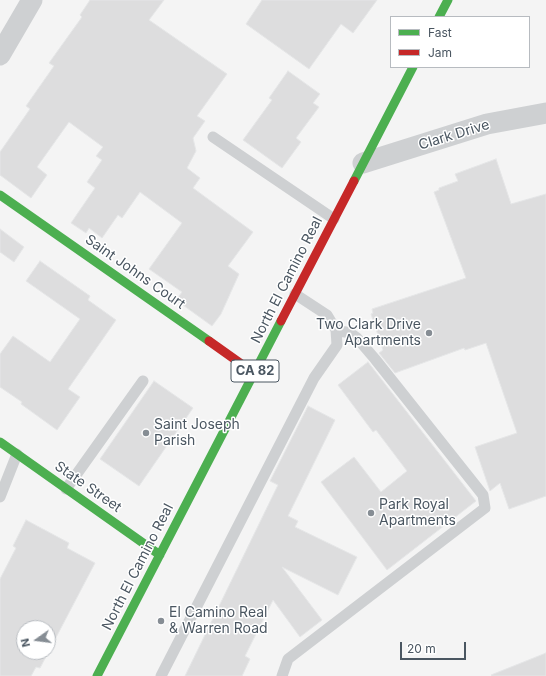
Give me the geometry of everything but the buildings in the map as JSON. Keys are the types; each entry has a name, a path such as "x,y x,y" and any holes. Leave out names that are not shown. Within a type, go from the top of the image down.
{"main road":[{"path":"440,16 448,0"},
{"name":"North El Camino Real","path":"97,676 412,68"},
{"name":"Saint Johns Court","path":"0,195 254,373"},
{"name":"State Street","path":"0,442 160,555"}],"street":[{"path":"0,55 32,0"},
{"name":"Clark Drive","path":"363,163 487,124 546,113"}],"lane":[{"path":"213,137 334,219"},
{"path":"161,676 314,378 337,345 336,330 326,315 295,294"},
{"path":"282,676 288,659 485,508 483,495 371,354 357,338 350,334 336,330"},
{"path":"66,488 143,382"},
{"path":"0,497 17,454"}],"traffic: fast":[{"path":"440,16 448,0"},
{"path":"354,181 412,68"},
{"path":"0,195 209,341"},
{"path":"97,676 281,321"},
{"path":"0,442 160,555"}],"traffic: jam":[{"path":"281,321 354,181"},
{"path":"209,341 254,373"}],"place":[{"name":"Two Clark Drive Apartments","path":"429,333"},
{"name":"Saint Joseph Parish","path":"146,433"},
{"name":"Park Royal Apartments","path":"371,513"},
{"name":"El Camino Real & Warren Road","path":"161,621"}]}
